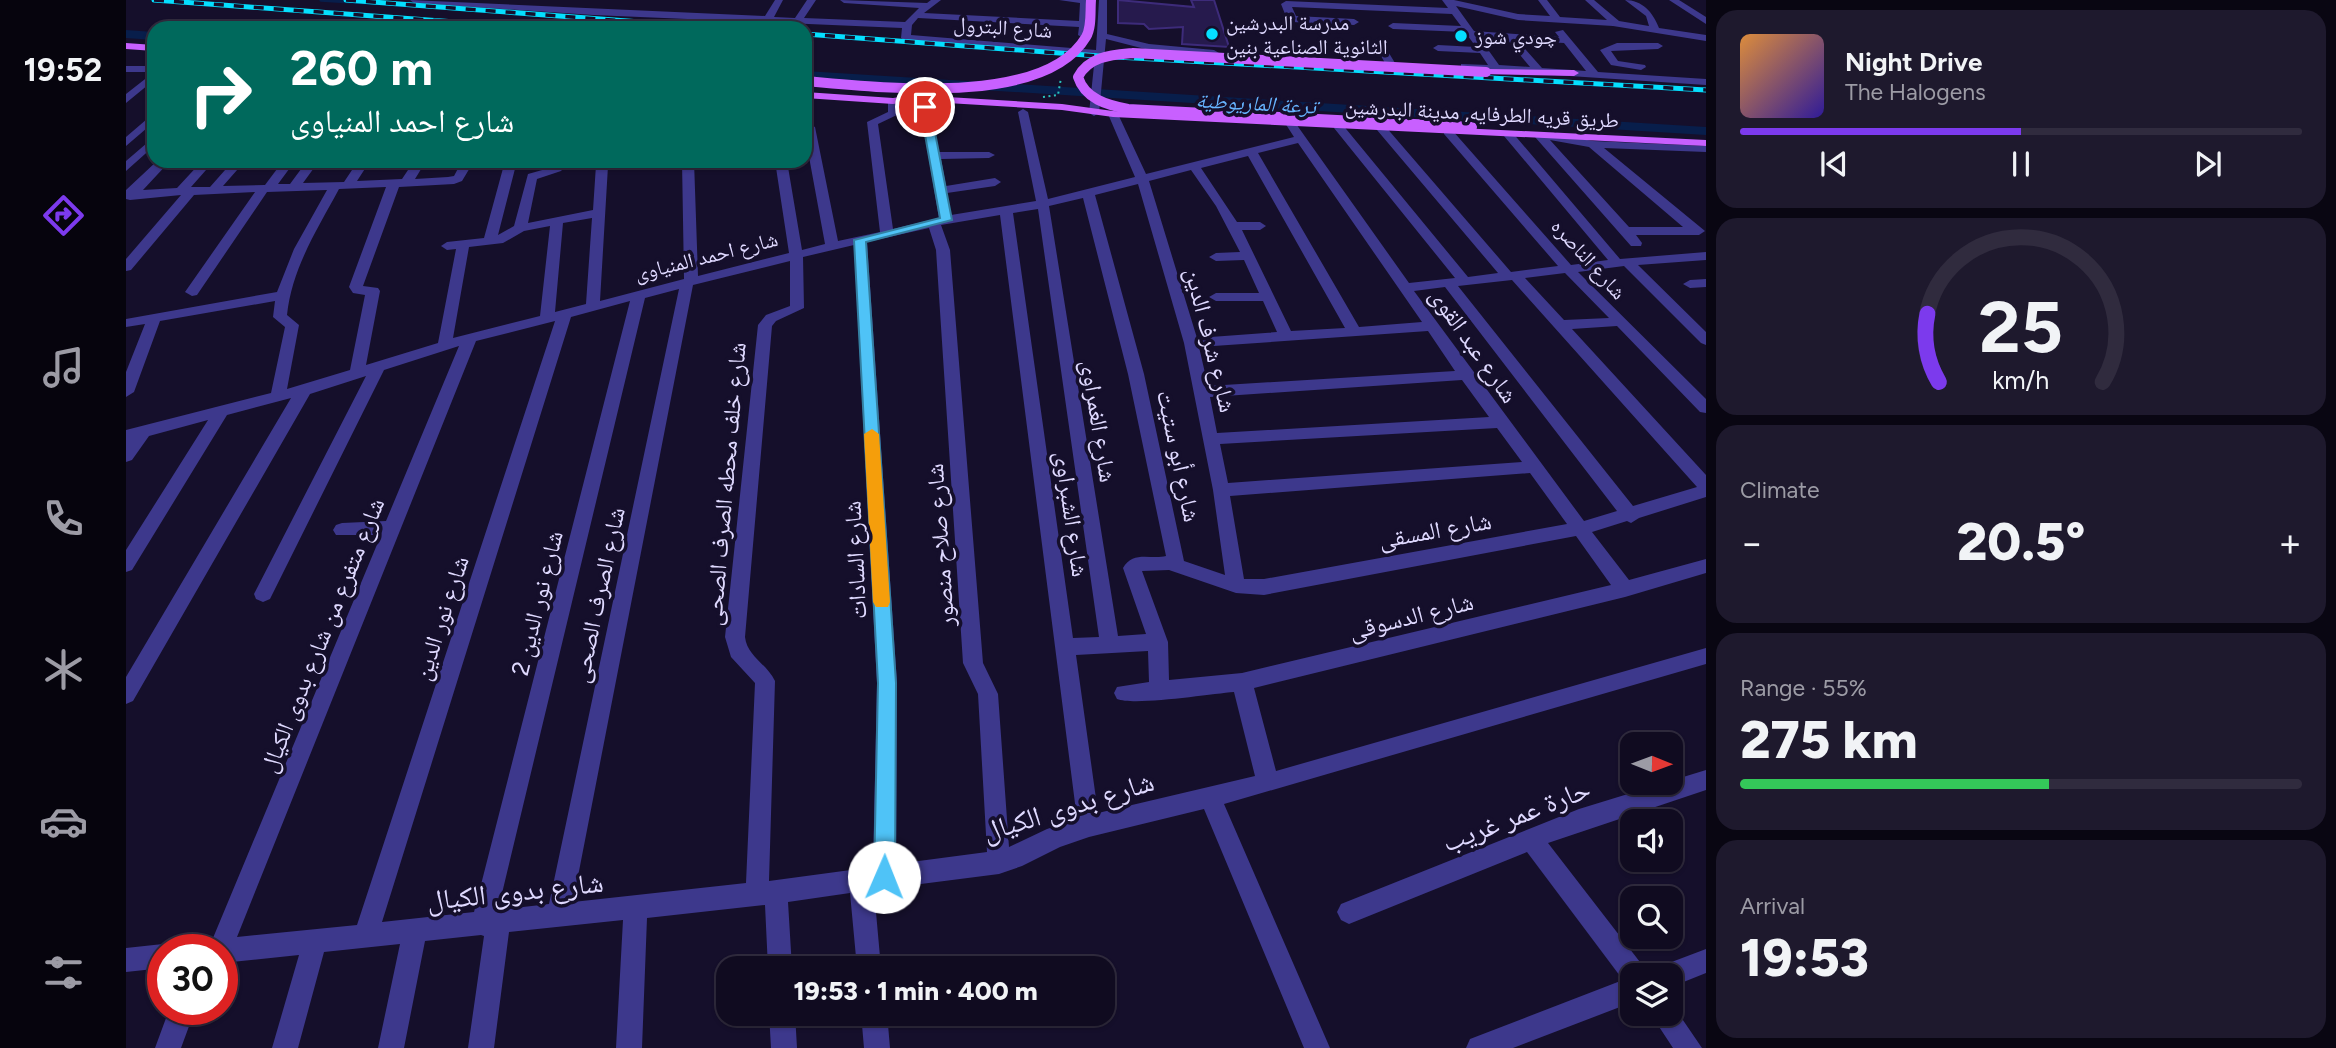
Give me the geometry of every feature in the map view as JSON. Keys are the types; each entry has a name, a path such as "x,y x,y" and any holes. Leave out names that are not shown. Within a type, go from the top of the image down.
{"main road":[{"path":"812,81 946,89 1012,81 1052,67 1074,53 1086,37 1087,0"},
{"path":"126,46 147,48"},
{"path":"1539,135 1511,129 1128,109 1091,97 1083,91 1077,77 1084,65 1092,61 1115,54 1133,53 1574,73"},
{"name":"طريق قريه الطرفايه, مدينة البدرشين","path":"812,95 1062,107 1113,114 1290,124 1706,143"},
{"name":"طريق قريه الطرفايه, مدينة البدرشين","path":"892,101 905,106 1063,115 1092,109"}],"street":[{"path":"414,0 515,3 546,9 616,13 732,13 768,19 907,25 933,3"},
{"path":"546,9 553,0"},
{"path":"593,12 601,0"},
{"path":"616,13 624,0"},
{"path":"768,19 779,0"},
{"path":"798,20 812,0"},
{"path":"844,0 933,3"},
{"path":"851,22 864,0"},
{"path":"1063,0 1087,0 1082,52"},
{"path":"1092,109 1096,71 1104,36 1103,0"},
{"path":"1384,0 1397,8"},
{"path":"1446,0 1488,5 1518,17 1617,24 1706,38"},
{"path":"1446,0 1482,50 1491,70"},
{"path":"1542,0 1566,40 1595,75"},
{"path":"1589,0 1617,24"},
{"path":"1629,0 1650,15 1655,29"},
{"path":"1673,0 1704,18"},
{"path":"1354,22 1293,19 1286,4 1453,11"},
{"path":"916,15 1084,23"},
{"name":"شارع البترول","path":"907,25 904,36 912,40 1100,54"},
{"path":"1393,26 1566,40"},
{"path":"1104,36 1165,49 1491,70 1538,69 1706,82"},
{"path":"1509,36 1538,69"},
{"path":"1378,42 1390,63"},
{"path":"1658,46 1611,47 1605,50 1608,56 1622,65 1662,69 1675,81"},
{"path":"1438,48 1482,50"},
{"path":"1579,55 1608,56"},
{"path":"126,69 147,69"},
{"path":"126,100 147,81"},
{"path":"887,235 872,122 894,114 892,101"},
{"name":"شارع صلاح منصور","path":"925,107 940,190 940,222 973,663 986,685 988,694 999,862"},
{"name":"شارع الغمراوى","path":"1023,113 1042,204 1110,645"},
{"name":"شارع شرف الدين","path":"1113,114 1144,179 1191,343 1222,490 1236,586"},
{"path":"126,143 147,123"},
{"name":"شارع عبد القوى","path":"1290,124 1466,375 1626,589"},
{"path":"1338,126 1631,516"},
{"path":"1381,128 1512,276 1706,486"},
{"name":"شارع الناصره","path":"1448,131 1568,269 1618,322 1702,401"},
{"path":"1507,134 1622,263 1704,337"},
{"path":"1539,135 1593,144 1706,149"},
{"path":"1539,135 1636,243"},
{"name":"شارع احمد المنياوى","path":"134,434 304,390 445,345 593,306 832,246 940,222 1042,204 1301,139"},
{"path":"812,143 832,246"},
{"path":"1593,144 1700,231"},
{"path":"126,167 147,146"},
{"path":"1252,152 1355,332"},
{"path":"934,156 989,155"},
{"path":"1618,165 1640,165"},
{"path":"1194,167 1233,226 1286,336"},
{"path":"128,196 157,168"},
{"path":"126,267 203,168"},
{"path":"215,190 233,168"},
{"path":"192,292 283,168"},
{"path":"294,187 308,168"},
{"path":"278,397 292,325 280,317 283,295 294,263 342,185 358,168"},
{"path":"356,373 373,291 358,290 356,287 400,183 414,168"},
{"path":"128,196 186,191 450,181 458,178 464,168"},
{"path":"490,241 509,168"},
{"path":"520,228 531,177 559,168"},
{"path":"593,306 602,168"},
{"name":"شارع الصرف الصحى","path":"558,916 689,282 688,168"},
{"path":"782,168 796,255"},
{"path":"940,190 995,182"},
{"name":"شارع أبو ستيت","path":"1088,193 1136,374 1175,556 1172,564"},
{"name":"شارع الشبراوى","path":"1006,210 1089,826"},
{"path":"447,246 498,240 520,228 598,213"},
{"name":"شارع نور الدين","path":"365,937 556,316 557,221"},
{"path":"1233,226 1260,226"},
{"path":"1625,231 1700,231"},
{"name":"شارع السادات","path":"860,240 887,683 872,879 869,956"},
{"path":"445,345 463,244"},
{"name":"شارع خلف محطه الصرف الصحى","path":"766,893 765,681 759,671 740,658 735,648 735,637 765,325 771,318 797,308 796,255"},
{"path":"1216,257 1248,256"},
{"path":"1405,288 1706,256"},
{"path":"1690,284 1706,283"},
{"path":"126,323 283,295"},
{"name":"شارع نور الدين 2","path":"481,1048 490,923 639,295"},
{"path":"1216,297 1267,297"},
{"path":"126,392 154,318"},
{"path":"1560,325 1618,322"},
{"path":"1191,343 1432,326"},
{"name":"شارع متفرع من شارع بدوى الكيال","path":"228,934 470,338"},
{"path":"263,594 379,365"},
{"path":"1202,392 1466,375"},
{"path":"126,695 304,390"},
{"path":"126,565 222,412"},
{"path":"1212,439 1501,422"},
{"path":"126,456 134,434"},
{"path":"1222,490 1533,467"},
{"name":"شارع المسقى","path":"1172,564 1236,586 1264,587 1579,529 1631,516 1706,491"},
{"path":"342,530 392,528"},
{"path":"1159,691 1157,642 1132,568 1143,563 1172,564"},
{"name":"شارع الدسوقى","path":"1124,693 1242,682 1626,589 1706,566"},
{"path":"1065,647 1157,642"},
{"name":"شارع بدوى الكيال","path":"238,949 766,893 999,862 1022,855 1055,837 1089,826 1268,783 1706,656"},
{"path":"1242,682 1268,783"},
{"name":"حارة عمر غريب","path":"1349,912 1580,820 1706,780"},
{"path":"1210,797 1317,1048"},
{"path":"1531,839 1625,963"},
{"path":"766,893 778,956"},
{"path":"629,1048 636,907"},
{"path":"391,1048 415,932"},
{"path":"285,1048 315,942"},
{"path":"126,960 147,958"},
{"path":"1683,970 1706,961"},
{"path":"1479,1048 1620,994"},
{"path":"168,1048 176,1025"},
{"path":"783,1026 784,1048"},
{"path":"875,1026 877,1048"},
{"path":"1673,1026 1689,1048"}],"building":[{"path":"1118,0 1194,7 1191,0 1214,0 1229,47 1182,44 1183,27 1149,29 1144,24 1118,23"}],"waterway":[{"path":"321,0 478,10"},
{"name":"ترعة الماريوطية","path":"126,34 147,36"},
{"name":"ترعة الماريوطية","path":"812,75 1706,131"}],"railway":[{"path":"154,0 443,21"},
{"path":"346,0 626,21"},
{"path":"812,35 1099,56 1706,90"}],"slow traffic":[{"path":"872,434 882,602"}],"place":[{"name":"مدرسة البدرشين الثانوية الصناعية بنين","path":"1212,34"},
{"name":"چودي شوز","path":"1461,36"}],"route":[{"path":"884,877 887,683 860,240 946,220 925,107"}]}
